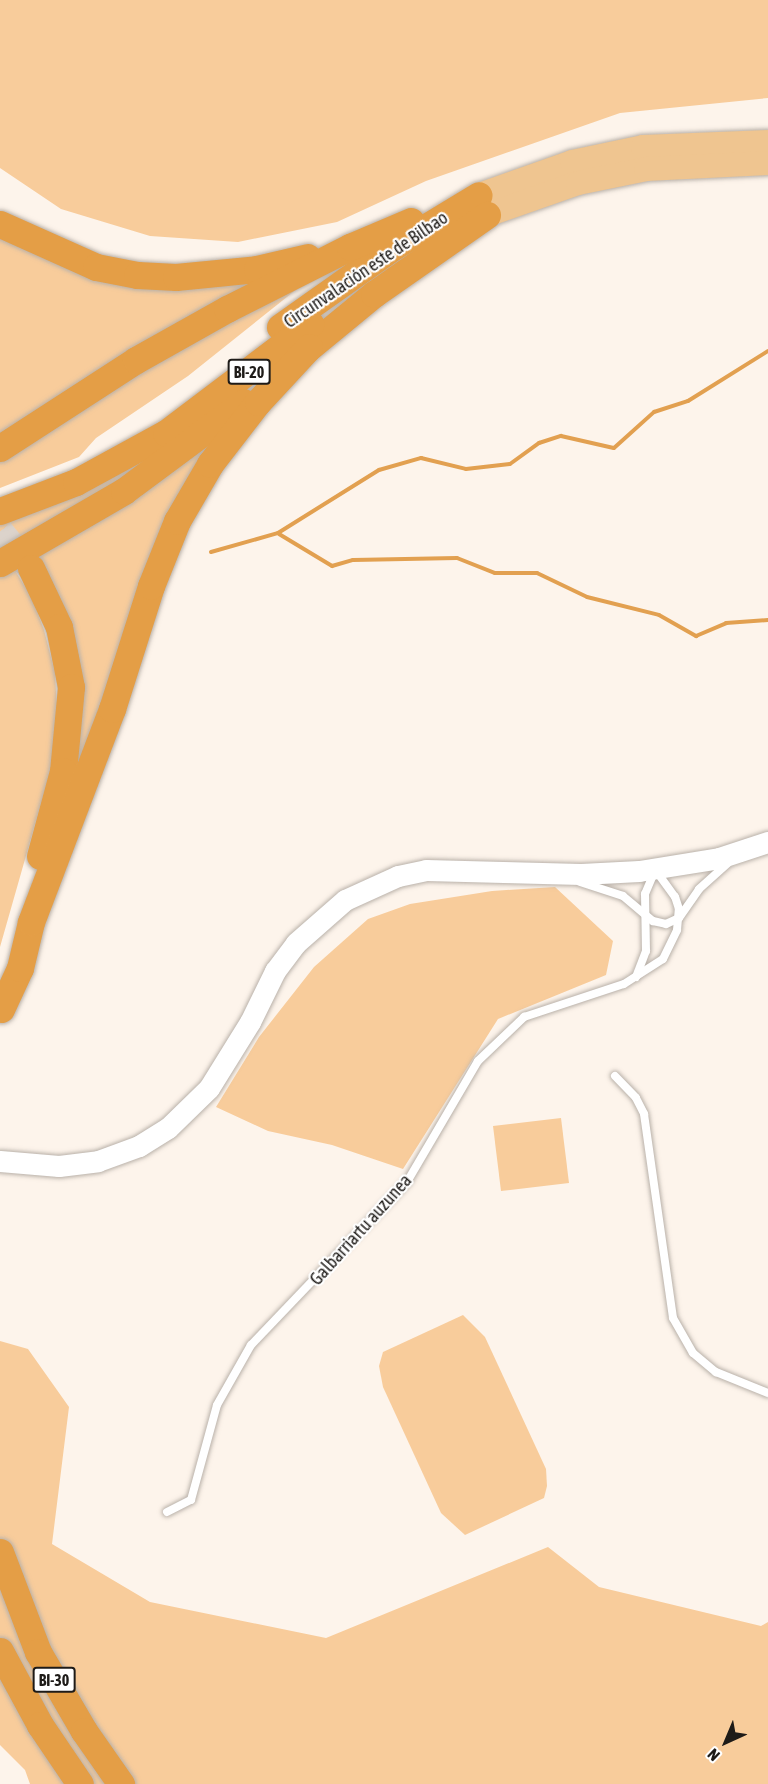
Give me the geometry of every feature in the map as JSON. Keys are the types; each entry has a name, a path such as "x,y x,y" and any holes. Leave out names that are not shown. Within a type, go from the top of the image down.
{"highway":[{"path":"0,224 96,267 137,275 176,277 257,269 350,247 483,205"},
{"path":"0,563 62,530 176,456 483,205"},
{"name":"Circunvalación este de Bilbao","path":"0,495 53,476 135,433 186,400 323,294 483,205"},
{"name":"Circunvalación este de Bilbao","path":"0,511 75,482 166,433 362,285 483,205"},
{"path":"0,447 136,360 350,247"},
{"path":"1,1011 20,968 31,922 112,709 151,586 177,521 210,464 258,402 309,347"},
{"path":"1,1011 63,771 70,716 71,687 60,627 31,568"},
{"name":"BI-30","path":"0,1552 39,1652 84,1731 121,1784"},
{"name":"BI-30","path":"0,1651 40,1725 80,1784"}],"main road":[{"name":"Circunvalación este de Bilbao","path":"483,205 546,170 633,149 702,142 768,142"},
{"name":"Circunvalación este de Bilbao","path":"483,205 637,171 703,163 768,163"}],"street":[{"path":"0,1161 59,1166 98,1161 150,1140 184,1115 210,1088 250,1022 312,945 365,905 427,883 510,872 655,869 747,849 768,842"}],"lane":[{"path":"547,873 613,891 644,915 660,924 679,918 713,875 747,849"},
{"path":"655,869 675,897 679,918"},
{"path":"636,977 646,951 645,894 655,869"},
{"name":"Galbarriartu auzunea","path":"167,1512 191,1500 217,1405 251,1345 407,1182 478,1061 524,1017 636,977 652,968 668,952 679,918"},
{"path":"615,1076 636,1098 644,1114 677,1327 693,1353 716,1372 768,1393"}],"shaded area":[{"path":"0,0 768,0 768,98 620,113 426,181 337,222 238,242 150,236 61,209 0,168"},
{"path":"0,233 43,255 263,280 0,434"},
{"path":"317,273 188,376 96,438 79,457 0,488 0,458 97,393"},
{"path":"217,437 91,748 66,782 55,589 40,558 16,572 32,598 44,630 55,673 57,711 53,761 0,947 0,572 133,496"},
{"path":"161,456 0,557 0,522 52,506 130,466"},
{"path":"555,887 613,941 606,975 498,1019 403,1169 332,1145 268,1131 216,1107 259,1037 314,967 368,919 410,904 492,891"},
{"path":"561,1118 569,1183 501,1191 493,1126"},
{"path":"463,1315 485,1337 546,1469 547,1486 544,1498 465,1535 441,1513 383,1387 379,1366 383,1352"},
{"path":"0,1341 28,1349 69,1407 52,1544 150,1602 326,1638 548,1547 599,1587 761,1626 768,1622 768,1784 30,1784 25,1770 0,1745"}],"waterway":[{"path":"211,552 278,533 379,470 421,458 466,469 510,464 539,443 561,436 614,448 654,412 688,401 768,351"},
{"path":"279,534 332,566 353,560 457,558 495,573 537,573 587,597 659,615 696,636 726,623 768,620"}],"tunnel":[{"path":"0,531 31,568"}]}
